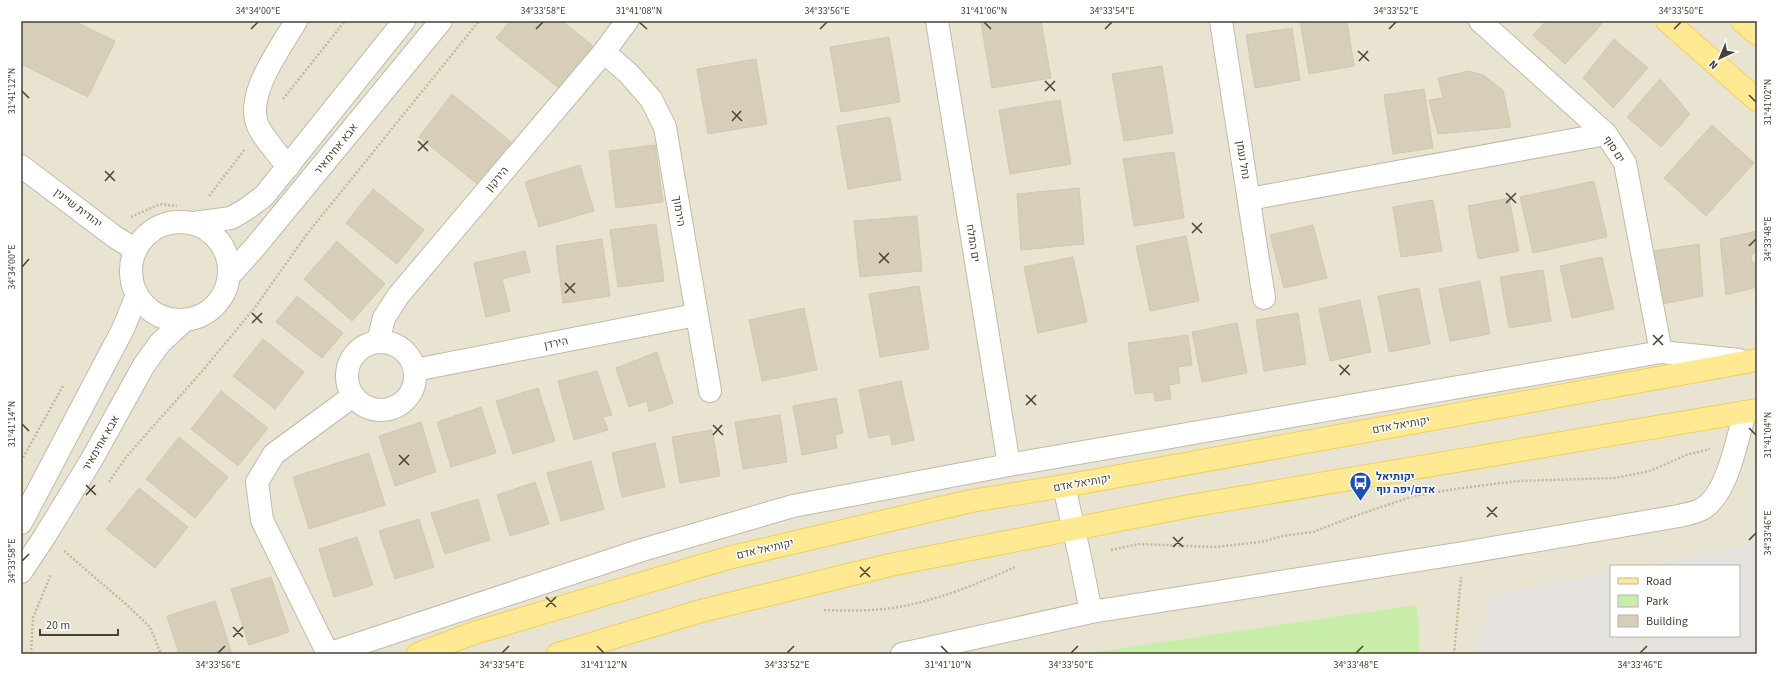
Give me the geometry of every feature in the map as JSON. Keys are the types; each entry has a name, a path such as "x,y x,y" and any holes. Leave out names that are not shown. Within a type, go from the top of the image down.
{"main road":[{"path":"1667,21 1757,100"},
{"path":"1742,21 1757,34"},
{"name":"יקותיאל אדם","path":"418,654 474,633 728,558 971,502 1755,360"},
{"path":"558,654 708,609 890,565 1190,506 1751,411"}],"street":[{"path":"288,167 260,129 255,111 259,86 296,21"},
{"path":"194,223 205,227 222,243 228,255 230,275 228,287 220,301 208,312 185,320 172,320 160,316 146,307 137,295 132,284 130,270 131,261 144,237 157,227 171,222 194,223 231,218 264,196 404,21"},
{"name":"אבא אחימאיר","path":"230,275 255,247 441,21"},
{"name":"הירקון","path":"378,342 384,318 398,296 604,52 627,21"},
{"name":"ים המלח","path":"937,21 1009,465"},
{"name":"נחל נעמן","path":"1221,21 1264,298"},
{"name":"ים סוף","path":"1480,21 1606,134 1625,163 1660,352"},
{"name":"הירמוך","path":"604,52 629,74 651,99 665,127 710,391"},
{"path":"1249,199 1606,134"},
{"name":"יהודית שיינין","path":"21,166 115,237 136,250"},
{"path":"21,523 123,329 137,295"},
{"name":"הירדן","path":"415,370 696,315"},
{"name":"אבא אחימאיר","path":"21,572 92,459 144,365 160,342 185,320"},
{"path":"378,342 388,342 398,346 406,352 412,361 415,370 415,381 412,391 407,399 399,406 389,410 374,409 360,404 348,387 346,376 352,357 359,349 368,344 378,342"},
{"path":"353,396 274,454 257,482 262,520 328,654 642,550 786,508 1009,465 1660,352 1755,360"},
{"path":"902,654 1090,612 1463,553 1680,516 1701,510 1715,498 1724,482 1751,411"},
{"path":"1064,486 1080,556 1090,612"}],"path":[{"path":"105,487 127,456 204,369 256,306 307,234 479,21"},
{"path":"128,218 160,204 179,206"},
{"path":"21,461 63,386"},
{"path":"1111,550 1139,544 1215,547 1261,542 1283,536 1313,532 1352,516 1414,496 1517,481 1615,478 1650,471 1686,455 1716,447"},
{"path":"59,556 62,549 127,605 150,627 161,654"},
{"path":"1454,654 1463,553"},
{"path":"824,610 852,611 903,606 956,591 1022,564"},
{"path":"31,654 33,618 53,570"}],"shaded area":[{"path":"21,21 1757,21 1757,654 21,654"},
{"path":"1757,543 1757,654 1478,654 1489,596 1610,572 1610,637 1740,637 1740,565 1649,565"}],"green space":[{"path":"1416,605 1419,626 1419,654 1081,654"}],"building":[{"path":"21,21 74,21 115,41 88,97 21,64"},
{"path":"510,21 562,21 593,46 559,88 496,38"},
{"path":"991,21 1041,21 1051,78 992,88 981,23"},
{"path":"1300,21 1347,21 1354,66 1309,74"},
{"path":"1546,21 1599,21 1602,24 1565,64 1533,35"},
{"path":"1292,28 1300,80 1255,88 1246,35"},
{"path":"889,37 900,102 841,112 830,47"},
{"path":"1614,39 1648,68 1613,108 1583,78"},
{"path":"756,59 767,124 708,134 697,69"},
{"path":"1162,66 1173,133 1124,141 1112,74"},
{"path":"1469,71 1483,75 1503,90 1511,127 1438,134 1429,100 1443,98 1438,78"},
{"path":"1660,79 1690,114 1661,147 1627,117"},
{"path":"1424,89 1433,148 1393,154 1384,95"},
{"path":"452,94 515,145 481,187 419,137"},
{"path":"1060,100 1071,164 1010,174 999,110"},
{"path":"890,117 901,180 848,189 837,126"},
{"path":"1712,125 1754,163 1706,216 1664,178"},
{"path":"655,145 663,202 616,208 609,151"},
{"path":"1174,152 1184,218 1134,226 1123,159"},
{"path":"580,165 594,211 539,227 525,182"},
{"path":"1594,181 1607,237 1533,253 1520,197"},
{"path":"1079,188 1084,244 1021,250 1017,194"},
{"path":"373,189 424,230 397,264 346,223"},
{"path":"1509,198 1519,251 1478,259 1468,206"},
{"path":"1433,200 1442,251 1401,257 1393,207"},
{"path":"917,216 922,271 860,277 854,221"},
{"path":"656,224 664,281 618,287 610,230"},
{"path":"1313,225 1327,278 1284,288 1270,235"},
{"path":"1757,231 1757,251 1751,255 1752,263 1757,262 1757,287 1726,295 1720,239"},
{"path":"1186,236 1199,301 1150,311 1136,246"},
{"path":"602,239 610,296 563,303 556,246"},
{"path":"337,241 385,284 352,321 304,279"},
{"path":"1699,244 1703,296 1663,304 1653,251"},
{"path":"525,251 530,272 502,279 510,311 486,317 474,263"},
{"path":"1073,257 1087,322 1038,333 1024,267"},
{"path":"1602,257 1614,309 1572,318 1560,266"},
{"path":"1543,270 1551,321 1509,328 1500,277"},
{"path":"1480,281 1490,334 1450,341 1439,289"},
{"path":"919,286 929,349 880,357 869,294"},
{"path":"1419,288 1430,344 1389,352 1378,296"},
{"path":"297,296 343,333 322,358 276,322"},
{"path":"1360,300 1371,352 1330,361 1319,309"},
{"path":"804,308 817,370 762,381 749,320"},
{"path":"1298,313 1306,364 1264,371 1256,320"},
{"path":"1237,323 1247,373 1202,382 1192,332"},
{"path":"1188,335 1192,365 1178,367 1180,383 1169,385 1171,399 1155,401 1154,392 1135,394 1128,343"},
{"path":"263,339 304,372 275,409 233,376"},
{"path":"657,352 673,403 649,412 647,401 629,407 616,368"},
{"path":"597,371 612,415 603,417 608,430 574,440 558,381"},
{"path":"901,381 914,440 892,445 890,434 869,438 859,390"},
{"path":"538,388 555,441 513,454 496,401"},
{"path":"221,391 268,428 238,466 191,429"},
{"path":"836,398 843,433 835,435 837,448 802,455 793,406"},
{"path":"481,407 496,453 451,467 437,422"},
{"path":"780,415 787,462 743,469 735,422"},
{"path":"421,422 436,472 395,486 379,436"},
{"path":"712,430 720,476 680,483 672,437"},
{"path":"179,437 228,477 195,518 146,479"},
{"path":"655,443 665,487 622,497 612,453"},
{"path":"369,453 385,505 309,529 293,477"},
{"path":"591,461 604,509 561,521 547,473"},
{"path":"535,482 549,524 510,536 497,495"},
{"path":"139,488 188,527 155,568 106,529"},
{"path":"478,499 490,540 445,554 431,513"},
{"path":"419,519 434,567 395,579 379,531"},
{"path":"357,537 373,585 334,597 319,549"},
{"path":"271,577 289,632 249,645 231,589"},
{"path":"215,601 232,654 179,654 167,616"}],"place":[{"name":"יקותיאל אדם/יפה נוף","path":"1361,502"}]}
